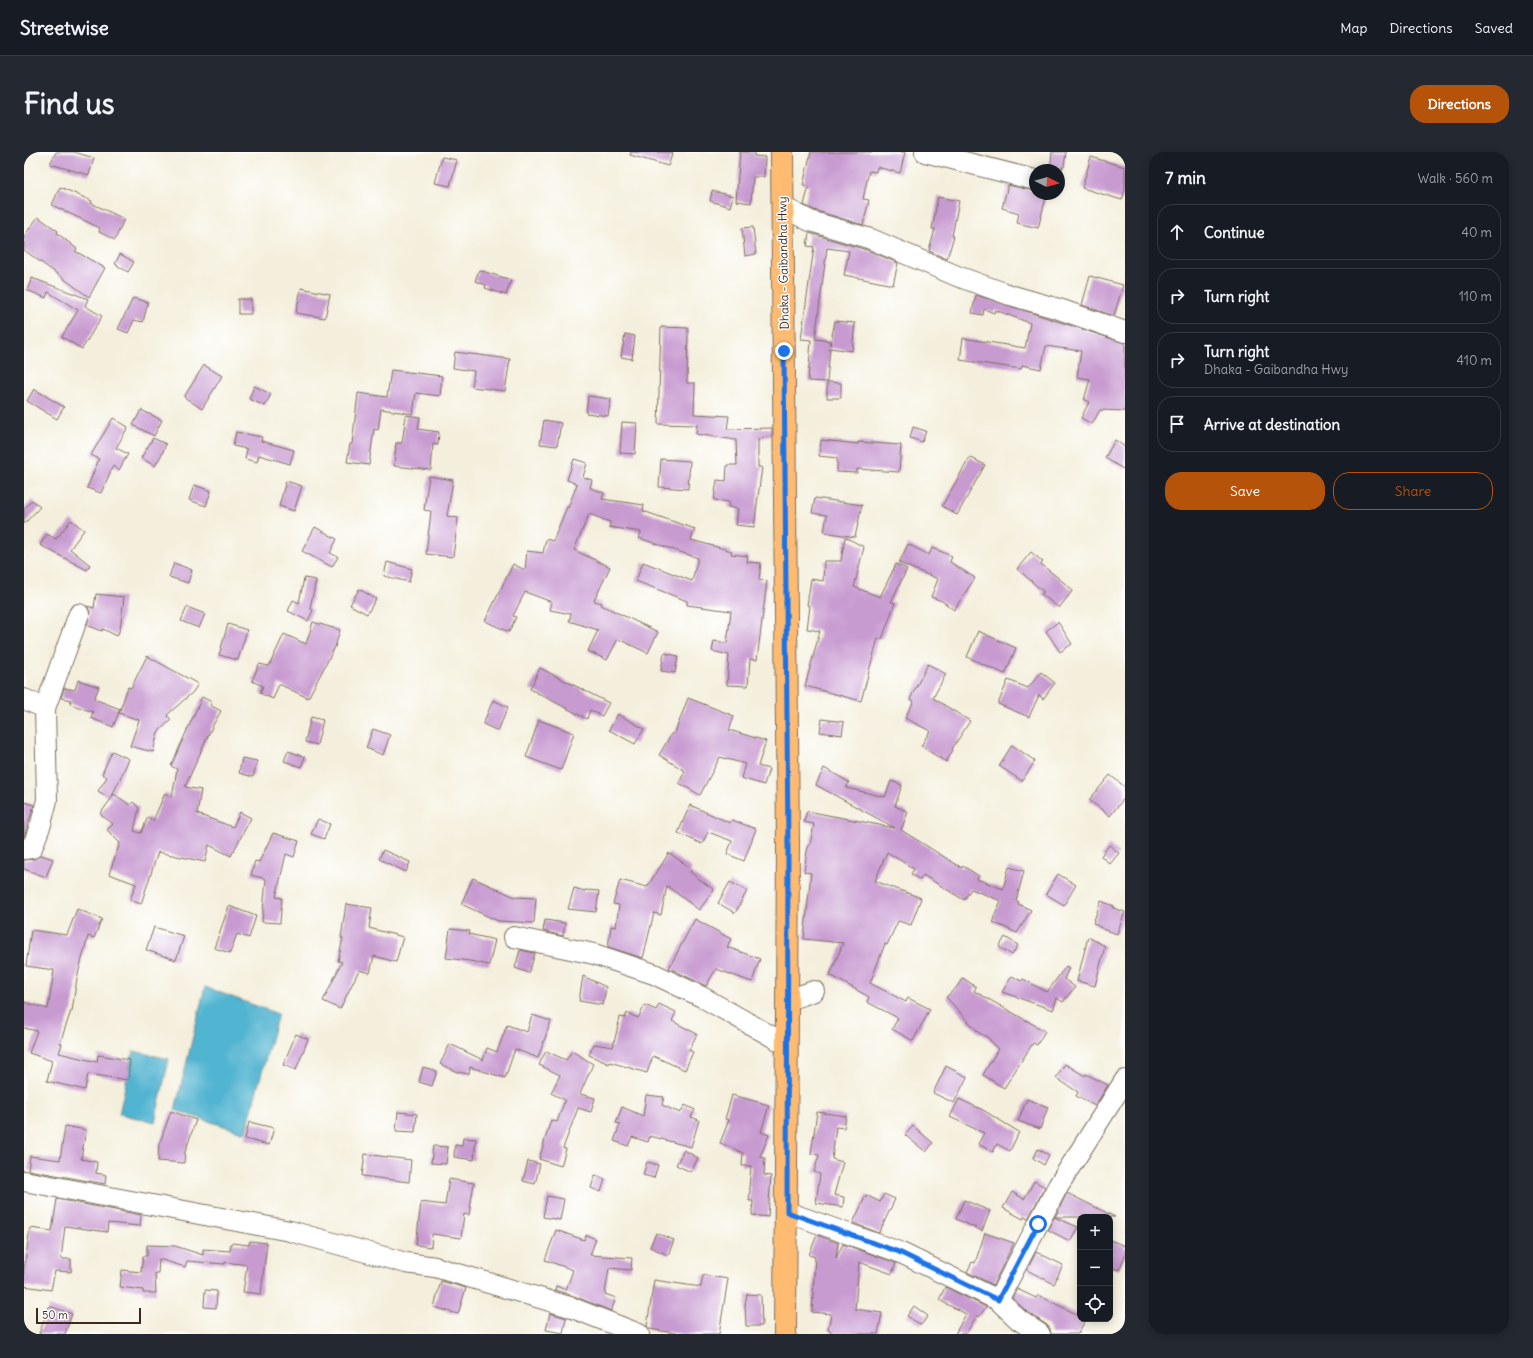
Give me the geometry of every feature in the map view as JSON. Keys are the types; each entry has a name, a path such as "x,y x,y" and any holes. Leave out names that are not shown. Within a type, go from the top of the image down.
{"main road":[{"name":"Dhaka - Gaibandha Hwy","path":"782,152 788,846 787,1212 785,1334"}],"street":[{"path":"925,152 1029,178"},
{"path":"783,207 810,221 871,239 957,276 1010,295 1059,309 1125,332"},
{"path":"24,849 32,848 41,824 47,800 45,708 79,614"},
{"path":"24,699 45,708"},
{"path":"514,937 594,954 654,974 702,997 788,1045"},
{"path":"788,1000 814,991"},
{"path":"998,1300 1058,1186 1125,1080"},
{"path":"24,1181 290,1231 406,1263 434,1267 570,1307 639,1334"},
{"path":"787,1212 899,1252 998,1300 1019,1320 1040,1334"}],"water":[{"path":"205,987 278,1014 245,1133 175,1110"},
{"path":"133,1051 169,1059 155,1122 119,1114"}],"building":[{"path":"56,152 74,152 94,158 89,175 50,164"},
{"path":"631,152 673,152 668,166 630,155"},
{"path":"740,152 755,152 754,156 765,157 764,177 753,177 751,203 736,201"},
{"path":"811,152 905,152 900,173 877,167 876,172 869,171 863,199 869,200 863,225 814,210 804,205 809,186 803,185"},
{"path":"1052,152 1066,152 1064,164 1051,164"},
{"path":"442,157 457,160 450,186 435,183"},
{"path":"1091,157 1125,167 1125,190 1122,200 1082,188"},
{"path":"1008,185 1029,190 1029,200 1045,200 1038,228 1017,223 1019,213 1002,208"},
{"path":"60,187 92,201 91,203 124,219 115,240 99,232 100,228 52,205"},
{"path":"712,191 733,196 730,207 710,201"},
{"path":"938,197 959,201 952,236 954,236 947,259 929,251 935,229 932,229"},
{"path":"38,217 58,231 57,233 77,249 75,251 105,268 89,297 24,250 24,236"},
{"path":"753,227 756,254 745,256 742,228"},
{"path":"809,233 867,250 898,263 893,285 844,275 849,251 827,248 815,339 830,341 830,345 835,321 855,323 852,351 830,348 827,382 808,381 811,340 801,339 814,247 807,246"},
{"path":"120,254 134,262 128,272 115,264"},
{"path":"479,270 511,280 506,295 485,288 486,285 475,281"},
{"path":"1090,276 1123,285 1114,316 1082,305"},
{"path":"32,278 88,299 85,306 102,316 82,349 62,337 78,310 48,292 46,298 27,290"},
{"path":"301,288 330,294 325,318 296,313"},
{"path":"976,295 1125,343 1125,411 1100,410 1092,424 1081,418 1089,402 1084,400 1090,379 1077,377 1081,351 1046,346 1041,369 1022,365 1021,369 960,360 963,338 1025,348 1030,323 995,310 994,313 984,309 983,315 972,313"},
{"path":"133,298 148,302 143,322 134,320 128,333 118,329"},
{"path":"238,299 251,299 251,314 238,314"},
{"path":"661,327 688,328 687,383 695,383 694,414 729,416 727,429 772,428 772,436 758,439 758,467 762,467 754,527 736,525 738,509 728,507 729,502 714,500 717,480 726,481 727,465 737,465 736,440 696,434 697,425 658,424"},
{"path":"625,334 635,336 632,359 621,357"},
{"path":"455,352 510,359 505,391 472,387 474,371 453,368"},
{"path":"204,365 222,376 202,409 184,397"},
{"path":"391,370 442,376 440,396 416,393 413,414 381,409 378,430 374,429 369,465 347,462 350,444 352,444 358,393 387,397"},
{"path":"827,382 841,383 841,398 827,398"},
{"path":"254,386 271,394 265,406 249,399"},
{"path":"34,389 64,407 57,419 27,401"},
{"path":"588,396 611,399 608,416 586,413"},
{"path":"141,410 162,420 154,436 133,425"},
{"path":"406,415 420,417 418,429 439,432 438,445 433,444 431,470 394,466 396,443 402,443"},
{"path":"113,418 128,427 116,448 128,454 119,470 113,466 101,493 87,488 99,459 91,455"},
{"path":"544,420 561,423 557,446 540,444"},
{"path":"622,422 637,423 635,454 620,453"},
{"path":"913,427 926,431 922,442 910,438"},
{"path":"236,432 262,437 261,441 294,450 290,464 259,455 257,462 245,459 247,449 233,446"},
{"path":"153,438 166,444 155,466 141,458"},
{"path":"821,440 858,444 858,442 901,445 899,472 857,469 857,473 837,472 837,458 819,456"},
{"path":"1115,440 1125,447 1125,470 1105,458"},
{"path":"970,457 985,465 957,515 942,506"},
{"path":"574,459 587,463 583,477 592,480 590,488 604,493 602,499 644,505 643,511 695,529 691,540 732,551 731,554 748,556 747,562 761,563 759,580 767,581 757,660 750,659 748,686 727,685 729,655 712,651 714,641 727,643 731,611 687,605 687,601 636,581 643,562 692,581 698,558 639,538 641,532 609,527 610,522 589,514 574,550 610,567 594,601 602,603 601,605 658,632 648,653 618,639 607,660 588,651 598,630 569,621 571,614 550,610 552,602 525,592 513,616 516,617 509,632 485,621 513,564 525,570 527,551 543,553 546,539 553,541 577,484 567,480"},
{"path":"661,459 690,461 688,489 659,487"},
{"path":"429,476 453,480 447,516 458,518 453,557 426,554 431,511 424,510"},
{"path":"286,481 302,486 294,511 279,506"},
{"path":"194,485 211,491 206,506 189,500"},
{"path":"815,498 862,505 855,537 824,532 827,515 812,513"},
{"path":"32,500 40,507 24,524 24,509"},
{"path":"71,520 84,530 70,549 90,565 87,570 40,545 47,534 56,539"},
{"path":"315,527 337,539 330,553 338,557 332,567 302,551"},
{"path":"845,537 864,547 854,587 880,597 896,564 907,569 891,602 895,603 882,639 878,638 861,701 805,686 820,631 807,629 810,606 807,605 811,579 823,581 824,561 841,561"},
{"path":"908,544 929,555 932,548 952,556 950,562 975,578 954,610 942,601 931,597 938,579 899,563"},
{"path":"1031,552 1043,562 1041,564 1073,590 1059,608 1041,594 1044,592 1017,569"},
{"path":"387,562 412,569 409,582 384,576"},
{"path":"174,563 192,570 188,583 169,577"},
{"path":"304,578 316,580 310,608 313,610 308,621 288,611 293,600 299,603"},
{"path":"359,589 376,599 367,614 350,605"},
{"path":"96,594 124,597 120,629 117,636 103,629 102,631 87,625 90,612 87,606 94,608"},
{"path":"187,607 205,614 199,628 181,621"},
{"path":"313,622 340,630 335,647 308,698 279,684 273,699 260,693 263,686 252,681 259,664 269,666 284,634 306,644"},
{"path":"1058,622 1072,644 1060,652 1046,631"},
{"path":"228,624 247,630 238,660 219,655"},
{"path":"978,631 1016,648 1005,674 967,657"},
{"path":"664,653 678,656 675,673 661,671"},
{"path":"147,656 198,684 193,692 167,715 171,720 158,732 153,752 130,746 139,720 119,713 128,687 131,688"},
{"path":"928,664 946,674 933,698 970,721 952,749 953,750 946,762 921,746 930,731 905,718 914,701 910,699"},
{"path":"540,668 609,703 602,716 590,710 587,719 530,689"},
{"path":"1041,672 1055,683 1043,699 1039,695 1029,717 998,704 1008,680 1028,688"},
{"path":"78,680 99,687 94,699 120,709 113,727 91,718 93,712 70,704 71,700 61,698 64,688 75,690"},
{"path":"202,697 212,702 210,705 221,711 212,727 185,787 201,790 197,814 233,827 240,812 251,818 231,856 209,845 205,862 158,852 141,904 130,900 136,884 109,874 120,843 107,830 113,824 100,814 111,799 98,791 107,777 102,774 112,751 129,759 111,798 114,794 130,805 133,802 139,808 134,831 141,833 148,817 153,821 165,793 172,797 177,769 171,766"},
{"path":"688,698 734,716 729,730 766,741 758,766 769,769 764,785 741,778 745,764 720,757 700,795 679,783 685,771 659,755 672,733 674,735"},
{"path":"493,700 508,707 498,731 483,724"},
{"path":"618,714 644,729 635,744 609,730"},
{"path":"311,717 323,720 317,745 305,742"},
{"path":"822,719 844,722 842,735 820,732"},
{"path":"539,720 574,733 561,770 526,757"},
{"path":"373,729 390,735 383,755 366,748"},
{"path":"1012,745 1035,761 1022,781 999,766"},
{"path":"288,751 305,757 301,767 284,761"},
{"path":"242,758 257,761 253,777 239,773"},
{"path":"824,768 849,782 846,788 885,797 891,781 902,785 895,806 908,812 901,830 962,868 963,866 979,876 977,879 1003,889 1009,867 1024,871 1016,901 1019,902 1018,904 1031,910 1017,933 993,922 995,919 993,918 1001,901 971,889 964,900 923,875 920,880 911,874 914,869 887,852 875,881 921,898 911,925 898,921 887,945 885,944 870,983 906,1002 908,998 930,1009 913,1041 892,1029 898,1018 867,1002 869,997 830,975 843,943 804,939 811,873 804,872 808,845 810,845 814,824 804,822 807,811 895,828 816,785"},
{"path":"1110,775 1125,787 1125,797 1110,816 1089,800"},
{"path":"24,802 34,805 24,837"},
{"path":"690,805 730,823 732,820 756,829 744,861 727,854 732,841 708,832 702,844 678,833"},
{"path":"318,819 330,824 324,839 311,834"},
{"path":"273,833 299,841 294,857 286,854 276,897 282,898 280,923 262,922 266,879 251,875 255,861 259,862"},
{"path":"1109,845 1119,853 1110,864 1101,856"},
{"path":"383,850 410,862 406,872 379,859"},
{"path":"669,853 692,869 690,872 714,890 699,910 667,886 661,915 654,913 643,958 608,947 611,926 616,927 619,905 613,904 620,880 647,887"},
{"path":"41,855 53,859 46,877 24,869 24,860 34,859"},
{"path":"1058,874 1076,885 1064,905 1046,894"},
{"path":"473,878 515,897 536,898 534,923 498,921 461,904"},
{"path":"730,882 747,891 735,913 718,903"},
{"path":"574,888 585,891 599,891 596,912 568,909"},
{"path":"1101,901 1114,906 1113,908 1125,912 1117,934 1103,929 1093,923"},
{"path":"346,904 372,908 369,928 403,937 396,962 374,956 370,973 359,970 340,1009 323,1001 342,962 338,961 343,938 341,938"},
{"path":"229,906 256,916 249,938 237,934 230,953 214,948"},
{"path":"77,909 102,919 94,938 88,936 77,978 72,1011 60,1043 62,1044 59,1053 97,1062 98,1055 130,1060 128,1080 88,1074 85,1090 47,1081 52,1061 29,1053 37,1031 24,1028 24,1002 48,1009 54,970 26,966 31,930 67,935"},
{"path":"695,919 731,939 727,947 760,959 752,982 716,969 706,986 669,968"},
{"path":"545,920 565,923 563,936 543,931"},
{"path":"154,927 184,936 176,960 146,950"},
{"path":"450,929 470,931 469,934 495,940 489,965 446,958"},
{"path":"1005,937 1018,945 1012,955 999,947"},
{"path":"1088,937 1105,946 1095,986 1077,981"},
{"path":"520,950 535,953 529,973 515,968"},
{"path":"1066,966 1069,968 1064,979 1075,987 1063,1002 1057,998 1053,1010 1002,992 1012,976 1021,981 1023,979 1047,992"},
{"path":"583,976 606,987 603,1005 579,1001"},
{"path":"963,978 976,987 974,991 1045,1031 1037,1045 1033,1043 1004,1088 983,1075 998,1049 987,1037 979,1033 946,997 956,988"},
{"path":"659,1004 676,1012 672,1021 697,1034 689,1050 693,1052 685,1070 653,1056 647,1073 610,1062 609,1064 589,1055 594,1044 613,1047 620,1017 625,1018 627,1013 638,1018 645,1005 656,1010"},
{"path":"532,1015 551,1021 538,1058 515,1049 505,1078 470,1067 469,1074 457,1072 440,1064 450,1044 483,1060 487,1048 497,1052 507,1025 527,1032"},
{"path":"296,1034 308,1039 296,1070 283,1065"},
{"path":"546,1051 566,1060 572,1051 593,1064 580,1094 595,1098 591,1112 578,1108 563,1148 566,1149 561,1166 539,1159 551,1120 557,1122 565,1100 551,1093 560,1075 539,1065"},
{"path":"1065,1064 1085,1076 1086,1074 1108,1085 1095,1106 1076,1096 1078,1092 1056,1078"},
{"path":"946,1066 967,1077 954,1103 933,1093"},
{"path":"423,1067 437,1071 432,1086 419,1082"},
{"path":"646,1095 664,1097 662,1105 680,1113 685,1105 695,1110 691,1117 699,1120 691,1147 650,1136 648,1142 632,1137 628,1146 614,1141 620,1124 616,1123 622,1107 643,1116"},
{"path":"732,1095 769,1105 761,1132 769,1135 760,1157 765,1158 764,1175 771,1176 768,1217 752,1215 753,1201 749,1201 751,1166 742,1166 743,1153 720,1143 729,1120 725,1119"},
{"path":"959,1099 983,1110 1019,1132 1010,1151 997,1144 993,1152 978,1144 984,1133 950,1117"},
{"path":"1027,1099 1048,1107 1040,1129 1018,1121"},
{"path":"171,1111 196,1120 185,1152 184,1163 158,1161 159,1145"},
{"path":"398,1112 417,1114 415,1132 396,1131"},
{"path":"817,1112 846,1116 844,1128 836,1127 832,1159 843,1162 834,1195 844,1197 843,1207 816,1203 820,1174 814,1172 819,1155 811,1154"},
{"path":"249,1122 274,1128 269,1145 245,1139"},
{"path":"65,1126 86,1130 81,1159 97,1162 96,1173 106,1175 105,1184 28,1170 30,1156 60,1160"},
{"path":"913,1126 933,1143 926,1152 905,1135"},
{"path":"463,1138 476,1139 474,1160 454,1157 455,1145 462,1146"},
{"path":"433,1146 448,1147 446,1164 431,1163"},
{"path":"1038,1149 1049,1155 1044,1165 1033,1158"},
{"path":"684,1150 698,1158 691,1172 676,1165"},
{"path":"365,1154 411,1160 409,1182 362,1176"},
{"path":"528,1161 540,1164 535,1184 523,1181"},
{"path":"647,1162 658,1165 654,1178 643,1175"},
{"path":"595,1175 605,1179 601,1192 591,1188"},
{"path":"449,1179 474,1183 469,1215 464,1214 461,1238 432,1234 431,1247 416,1245 421,1202 445,1205"},
{"path":"1034,1181 1045,1187 1028,1219 1024,1217 1023,1219 1003,1208 1012,1192 1024,1199"},
{"path":"1067,1193 1109,1214 1077,1214 1077,1217 1055,1217"},
{"path":"884,1194 895,1199 879,1233 853,1223 866,1195 880,1202"},
{"path":"547,1196 564,1199 560,1220 543,1217"},
{"path":"57,1199 141,1215 140,1226 108,1223 107,1232 65,1226 61,1259 71,1259 71,1272 55,1271 51,1290 24,1286 24,1270 30,1228 52,1231"},
{"path":"964,1200 990,1211 982,1231 956,1219"},
{"path":"1054,1217 1077,1227 1070,1241 1048,1230"},
{"path":"556,1230 584,1240 586,1235 596,1239 590,1255 632,1258 631,1270 609,1268 605,1294 616,1298 611,1311 555,1290 556,1286 566,1290 573,1270 545,1260"},
{"path":"656,1233 674,1240 668,1255 650,1247"},
{"path":"985,1233 1014,1243 993,1285 967,1272 972,1262 975,1263"},
{"path":"817,1235 838,1243 836,1258 843,1244 896,1263 892,1274 859,1262 855,1309 882,1313 878,1334 831,1334 831,1331 828,1330 831,1314 812,1312 815,1257 809,1255"},
{"path":"250,1241 267,1243 261,1294 243,1292 247,1265 225,1262 225,1264 187,1261 185,1267 159,1259 158,1273 155,1273 156,1293 143,1293 143,1290 120,1287 122,1270 141,1272 143,1256 147,1256 147,1245 175,1246 203,1255 203,1249 230,1251 231,1243 249,1245"},
{"path":"1113,1241 1125,1246 1125,1256 1119,1270 1113,1268"},
{"path":"1036,1252 1063,1265 1054,1284 1027,1270"},
{"path":"703,1275 728,1279 719,1334 681,1334 649,1329 647,1326 654,1280 701,1287"},
{"path":"441,1281 466,1288 458,1314 434,1307"},
{"path":"945,1287 986,1307 979,1317 977,1315 966,1334 955,1334 966,1314 939,1300"},
{"path":"1017,1289 1036,1298 1038,1295 1077,1314 1077,1322 1084,1322 1078,1334 1051,1334 1047,1325 1026,1311 1012,1298"},
{"path":"205,1290 217,1291 216,1308 204,1307"},
{"path":"747,1294 761,1295 762,1326 746,1326 745,1305"},
{"path":"49,1306 72,1314 65,1334 39,1334"},
{"path":"914,1306 928,1316 921,1325 907,1316"},
{"path":"550,1313 566,1318 563,1333 546,1330"}],"route":[{"path":"784,351 788,846 787,1212 899,1252 998,1300 1038,1224"}]}
